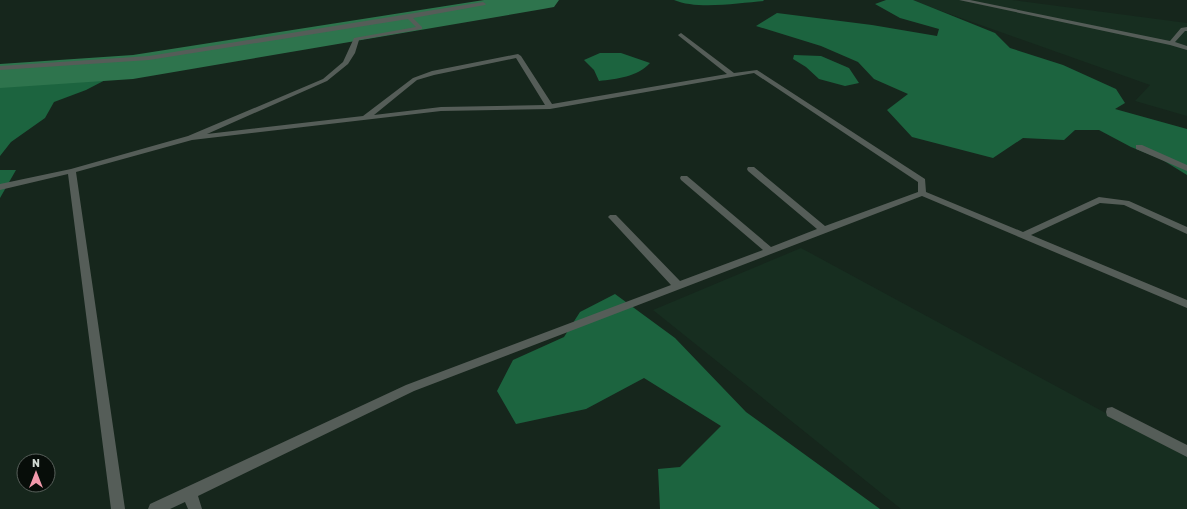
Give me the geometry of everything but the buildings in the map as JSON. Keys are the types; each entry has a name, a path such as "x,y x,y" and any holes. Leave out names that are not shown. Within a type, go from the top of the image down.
{"street":[{"path":"962,0 1171,43 1187,48"},
{"path":"0,68 150,58 483,4"},
{"path":"0,187 72,171 191,138 325,80 344,66 352,55 356,39 420,28 409,17"},
{"path":"1171,43 1183,29 1187,29"},
{"path":"681,35 733,75"},
{"path":"365,118 415,78 432,73 518,56 550,107"},
{"path":"191,138 441,109 550,107 755,71 922,180 922,193"},
{"path":"1139,147 1187,168"},
{"path":"751,169 824,230"},
{"path":"72,171 118,509"},
{"path":"684,178 770,251"},
{"path":"154,509 190,494 410,388 922,193 1187,304"},
{"path":"1023,235 1098,200 1126,203 1187,231"},
{"path":"613,217 678,286"},
{"path":"1112,412 1187,452"},
{"path":"190,494 195,509"}],"shaded area":[{"path":"910,0 1012,0 1187,23 1187,116 1135,101 1150,85"},
{"path":"801,248 1187,457 1187,509 901,509 653,310"}],"green space":[{"path":"674,0 763,0 764,1 694,5"},
{"path":"886,0 913,0 995,33 1010,48 1063,65 1116,89 1125,103 1115,109 1187,129 1187,175 1161,159 1131,147 1099,130 1075,130 1064,140 1023,138 993,158 912,137 887,110 908,94 874,79 858,62 821,46 756,26 777,13 872,25 937,36 939,29 900,18 875,4"},
{"path":"600,53 621,53 650,63 645,68 633,74 620,78 599,81 594,70 584,60"},
{"path":"794,55 821,56 849,68 859,83 845,86 819,79 806,67 793,59"},
{"path":"115,75 86,90 54,102 45,118 11,142 0,156 0,76"},
{"path":"0,170 16,170 0,198"},
{"path":"615,294 675,338 746,412 880,509 660,509 658,469 680,467 721,426 644,378 586,409 516,424 497,391 513,360 564,337 580,312"}],"waterway":[{"path":"0,76 133,67 543,0"}]}
